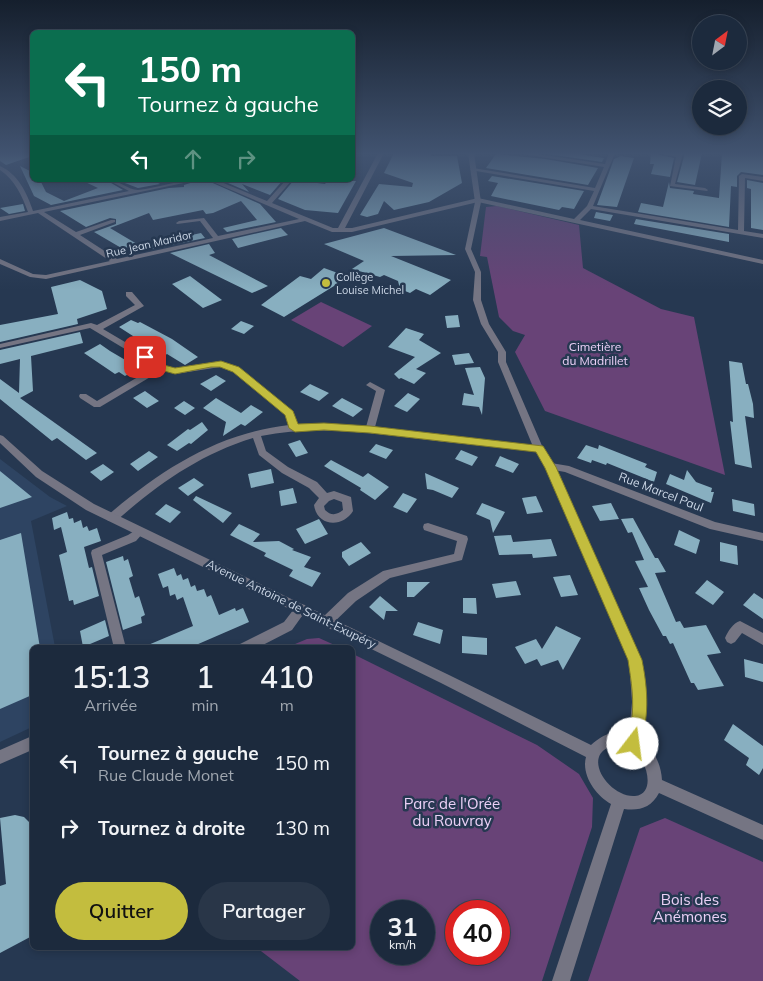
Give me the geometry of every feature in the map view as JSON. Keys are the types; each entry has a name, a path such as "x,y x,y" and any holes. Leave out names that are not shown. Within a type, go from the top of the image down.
{"street":[{"path":"26,199 31,213"},
{"path":"0,219 101,199"},
{"path":"256,199 340,231 478,200 763,262"},
{"path":"268,204 273,199"},
{"path":"340,231 357,199"},
{"path":"576,221 590,207 593,199"},
{"path":"741,232 742,199"},
{"path":"478,200 468,249 478,272 477,300 485,324 502,352 502,362 539,449 551,467 635,660 640,684 639,720 633,744"},
{"path":"590,207 763,236"},
{"path":"39,211 116,262"},
{"path":"179,223 202,219 217,239"},
{"name":"Rue Jean Maridor","path":"0,261 32,276 46,277 305,219"},
{"path":"75,235 113,221"},
{"path":"98,328 140,306 129,294"},
{"path":"0,346 92,325 160,367 175,371 221,364 236,370 289,413 295,428"},
{"path":"83,396 98,405 160,367"},
{"path":"370,384 381,390 370,430"},
{"path":"112,518 171,473 196,457 218,446 256,433 295,428 324,427 370,430 539,449"},
{"path":"256,433 262,453 285,470 313,485 325,498"},
{"name":"Avenue Antoine de Saint-Exupéry","path":"0,438 39,474 71,496 112,518 327,621 593,753"},
{"name":"Rue Marcel Paul","path":"551,467 566,469 714,526 763,537"},
{"path":"327,621 352,597 388,574 458,557 463,539 428,527"},
{"path":"119,645 96,553 132,538 139,532"},
{"path":"250,645 288,626 301,610"},
{"path":"731,638 740,626 763,639"},
{"path":"621,738 633,744 644,752 651,762 655,784 649,797 639,802 619,801 608,794 595,778 591,766 593,753 597,746 608,739 621,738"},
{"path":"0,757 30,744"},
{"path":"655,784 763,833"},
{"path":"561,981 619,801"}],"shaded area":[{"path":"0,459 50,497 67,506 31,521 55,645 30,645 30,728 0,742"}],"green space":[{"name":"Cimetière du Madrillet","path":"497,206 579,225 583,268 661,309 694,317 725,475 545,411 515,352 525,335 513,331 499,317 487,257 480,256 486,207"},
{"path":"321,302 372,326 343,347 291,320"},
{"path":"319,638 335,645 293,645 307,639"},
{"name":"Parc de l'Orée du Rouvray","path":"355,655 537,745 579,774 593,798 592,827 542,981 300,981 260,950 355,950"},
{"name":"Bois des Anémones","path":"665,818 763,862 763,981 588,981 640,828"}],"building":[{"path":"39,199 60,199 64,201 81,199 51,205"},
{"path":"118,199 248,199 260,204 276,222 227,232 223,228 257,220 241,201 206,214 203,210 153,220 149,213 110,228 137,244 123,249 94,232 116,224 116,219 110,218 86,227 60,211"},
{"path":"278,199 346,199 338,213 305,210"},
{"path":"370,199 435,199 429,202 394,210 384,201 378,214 367,217 360,215"},
{"path":"505,199 580,199 574,209 562,207 559,210"},
{"path":"599,199 620,199 617,207 597,205"},
{"path":"665,199 730,199 729,227 638,212 641,203 663,207"},
{"path":"751,199 763,199 763,230 751,228"},
{"path":"23,204 25,211 9,214 0,208"},
{"path":"596,212 613,215 610,221 594,218"},
{"path":"636,219 729,234 729,242 634,224"},
{"path":"281,228 288,235 238,248 232,239"},
{"path":"384,228 456,255 391,256 451,280 430,295 416,289 410,293 400,289 398,281 384,275 380,277 352,269 364,261 324,244"},
{"path":"201,233 205,238 152,249 149,244"},
{"path":"209,244 215,253 209,255 268,286 252,293 170,253"},
{"path":"324,268 346,276 334,286 284,317 261,305 300,276 311,279"},
{"path":"190,276 222,300 203,308 172,284"},
{"path":"80,280 102,291 107,309 77,319 78,324 0,342 0,325 58,314 51,287"},
{"path":"458,315 460,327 447,328 445,316"},
{"path":"131,320 140,322 172,339 198,357 185,365 167,354 164,356 119,327"},
{"path":"241,321 254,326 244,334 231,329"},
{"path":"406,328 424,334 419,340 441,353 416,369 426,373 414,384 401,378 399,379 394,374 415,357 388,347"},
{"path":"80,332 83,343 31,356 33,391 20,398 97,453 86,460 57,438 52,441 0,399 0,379 19,393 20,359 0,364 0,350"},
{"path":"100,344 139,368 125,376 119,372 115,374 84,353"},
{"path":"469,353 474,363 455,365 452,355"},
{"path":"729,361 742,363 746,384 748,384 753,404 754,418 745,416 752,468 735,464 730,421 733,422"},
{"path":"480,367 485,378 482,415 479,407 462,405 464,393 474,395 465,368"},
{"path":"216,375 226,381 211,391 200,384"},
{"path":"310,384 329,393 319,401 300,392"},
{"path":"145,391 159,401 147,408 133,398"},
{"path":"408,393 420,399 407,412 394,406"},
{"path":"216,398 241,413 251,405 263,412 245,426 241,424 223,436 226,422 203,408"},
{"path":"342,398 363,409 353,417 332,406"},
{"path":"184,401 195,408 185,415 174,408"},
{"path":"202,422 208,430 191,444 189,443 177,451 167,445 188,429 190,430"},
{"path":"300,440 308,453 296,457 288,444"},
{"path":"376,444 393,450 386,459 369,452"},
{"path":"586,445 598,449 599,445 647,464 645,467 657,472 654,482 607,463 606,465 592,460 591,463 577,458"},
{"path":"461,450 478,457 472,466 455,459"},
{"path":"149,451 158,457 138,471 130,464"},
{"path":"500,456 519,464 513,473 495,466"},
{"path":"331,460 363,477 368,473 389,487 375,500 360,490 361,488 324,466"},
{"path":"103,464 114,472 101,481 90,472"},
{"path":"271,469 274,483 251,488 248,474"},
{"path":"687,470 696,482 712,488 711,492 714,492 711,503 666,484 670,474 684,480"},
{"path":"0,471 32,497 0,508"},
{"path":"425,473 459,488 452,498 427,489"},
{"path":"194,478 204,485 188,496 178,488"},
{"path":"293,488 297,503 281,506 279,491"},
{"path":"403,493 417,499 407,513 393,507"},
{"path":"196,496 232,513 223,523 193,500"},
{"path":"536,496 543,512 527,514 522,498"},
{"path":"732,499 754,504 755,516 733,511"},
{"path":"482,503 505,512 493,533 490,520 476,514"},
{"path":"611,503 619,519 600,521 592,506"},
{"path":"166,504 181,512 170,523 155,514"},
{"path":"67,512 69,519 73,518 74,523 81,520 83,528 87,526 89,531 97,528 101,541 84,547 89,568 92,567 99,596 74,605 73,600 69,601 59,555 67,552 61,527 54,530 52,518"},
{"path":"633,518 655,558 658,558 666,572 655,573 676,622 680,621 684,628 706,625 721,653 707,655 724,686 698,690 694,683 691,683 673,643 670,644 666,636 663,636 639,588 648,587 635,561 644,560 632,532 628,533 621,519"},
{"path":"319,519 328,534 305,544 296,529"},
{"path":"239,524 260,534 253,542 279,541 294,549 292,550 311,557 304,567 321,573 312,587 289,576 293,570 264,556 266,553 230,535"},
{"path":"679,530 700,540 696,554 674,545"},
{"path":"21,533 40,645 30,645 30,696 0,709 0,540"},
{"path":"511,535 513,542 551,539 557,556 533,558 532,554 499,555 494,536"},
{"path":"361,542 371,553 349,566 342,557 342,552"},
{"path":"720,542 737,546 738,565 720,561"},
{"path":"123,556 124,561 128,559 133,576 129,578 135,598 139,596 145,615 141,617 142,623 123,630 106,562"},
{"path":"174,568 177,576 181,574 183,580 188,578 191,587 195,585 197,591 204,589 207,597 211,595 219,615 235,608 236,611 243,608 249,622 196,645 148,645 193,626 183,597 177,600 175,594 170,596 168,586 163,588 158,574"},
{"path":"570,575 578,595 561,597 553,577"},
{"path":"707,580 724,592 713,605 695,593"},
{"path":"516,581 521,595 496,598 492,584"},
{"path":"407,582 430,582 414,597 407,597"},
{"path":"754,593 763,599 763,619 743,605"},
{"path":"380,596 398,611 386,611 384,620 369,607"},
{"path":"463,598 476,598 477,614 463,613"},
{"path":"105,620 109,636 88,645 83,645 80,631"},
{"path":"418,622 443,630 440,644 413,635"},
{"path":"556,626 581,638 563,670 558,660 541,666 537,659 525,664 515,647 536,639 542,649"},
{"path":"462,636 487,638 487,655 462,653"},
{"path":"744,659 763,664 763,682 745,677"},
{"path":"733,724 763,746 763,768 759,775 746,765 749,758 724,740"},
{"path":"15,815 24,817 30,823 30,937 0,953 0,886 6,884 0,818"}],"place":[{"name":"Collège Louise Michel","path":"326,283"}],"route":[{"path":"145,357 160,367 175,371 189,370 211,364 221,364 236,370 289,413 295,428 324,427 370,430 539,449 551,467 635,660 640,684 639,720 633,744"}]}
